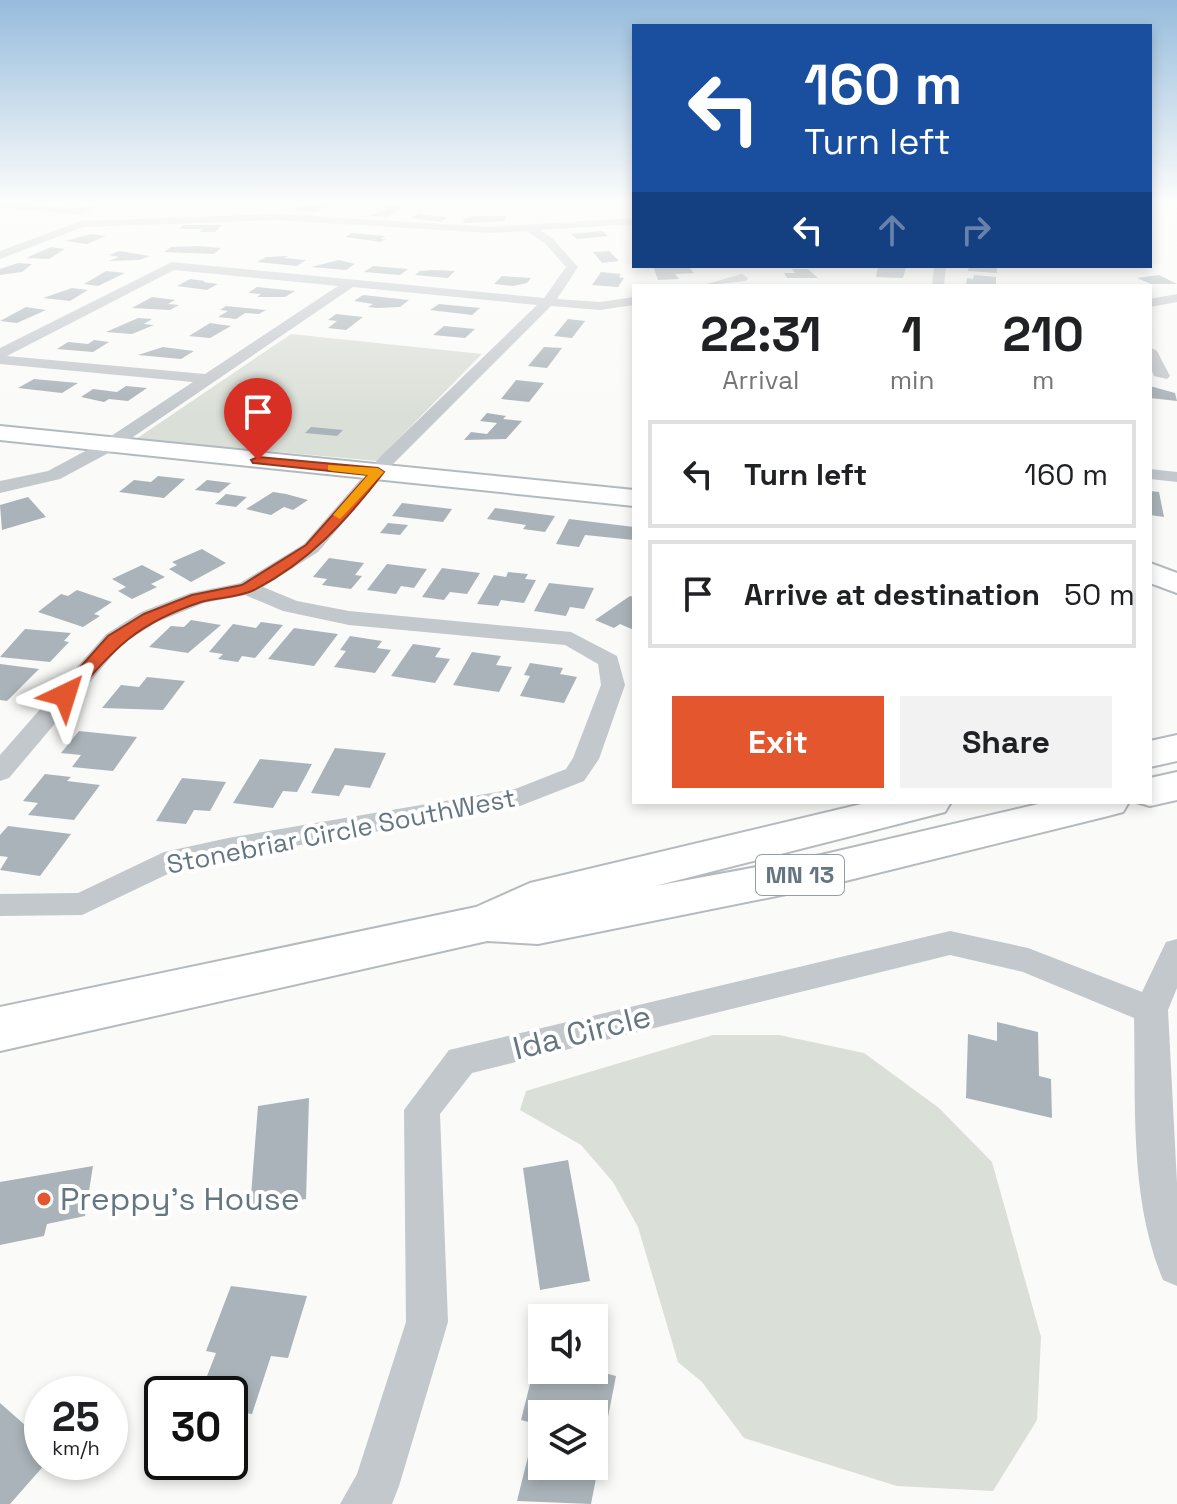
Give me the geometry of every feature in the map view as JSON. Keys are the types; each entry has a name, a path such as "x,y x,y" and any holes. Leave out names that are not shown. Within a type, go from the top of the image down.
{"main road":[{"path":"1152,754 1177,748"},
{"path":"1152,792 1177,786"},
{"name":"MN 13","path":"487,923 530,900 922,804"},
{"name":"MN 13","path":"0,1029 487,923 538,926 821,871 1100,804"}],"street":[{"path":"0,357 158,273"},
{"path":"248,273 600,306 632,301"},
{"path":"0,772 114,639 149,617 186,603 247,588 311,548 378,472 548,302 568,273"},
{"path":"714,284 742,278"},
{"path":"0,487 54,475 108,446 351,283"},
{"path":"1152,303 1177,298"},
{"path":"1152,355 1163,376"},
{"path":"0,357 208,379"},
{"path":"0,433 632,498"},
{"path":"1152,474 1177,477"},
{"path":"1152,573 1177,584"},
{"name":"Stonebriar Circle SouthWest","path":"0,905 82,904 164,863 228,848 520,797 575,775 586,759 613,685 609,661 571,639 349,618 291,606 247,588"},
{"path":"1152,597 1177,607"},
{"name":"Ida Circle","path":"364,1504 376,1486 427,1322 422,1110 461,1061 950,943 1028,961 1151,1010"},
{"path":"1177,951 1151,1010 1156,1175 1177,1266"}],"shaded area":[{"path":"291,334 482,354 377,461 136,439"},
{"path":"713,1035 779,1035 864,1053 939,1108 992,1162 1041,1337 1037,1420 993,1491 897,1486 744,1438 702,1382 678,1362 638,1227 613,1182 581,1145 520,1110 526,1091"}],"building":[{"path":"102,273 125,273 98,286 84,284"},
{"path":"417,273 453,273 448,278 415,275"},
{"path":"600,273 621,274 619,277 624,278 618,287 592,285"},
{"path":"656,273 690,273 675,274 679,279 658,280"},
{"path":"784,273 813,273 818,278 787,278"},
{"path":"877,273 904,273 903,278 876,277"},
{"path":"974,275 996,277 996,284 966,284 967,278 973,279"},
{"path":"1159,275 1177,284 1151,284 1137,278"},
{"path":"502,276 531,278 527,283 513,286 494,284"},
{"path":"190,279 218,284 207,290 177,286"},
{"path":"257,287 295,291 285,297 257,297 261,294 248,293"},
{"path":"72,288 88,290 70,301 43,298"},
{"path":"363,295 409,300 400,307 377,308 368,307 373,304 354,301"},
{"path":"152,297 175,300 168,304 179,305 170,310 132,308"},
{"path":"439,304 480,308 472,315 430,310"},
{"path":"226,306 266,310 259,314 245,313 236,319 218,317 228,311 220,310"},
{"path":"26,307 46,310 17,323 0,321"},
{"path":"336,314 363,317 346,330 328,328 337,321 328,320"},
{"path":"138,318 152,319 144,324 154,325 132,334 106,332"},
{"path":"568,319 585,321 572,338 554,336"},
{"path":"210,323 231,326 210,338 189,336"},
{"path":"444,326 475,329 465,338 433,335"},
{"path":"94,340 109,342 93,352 57,349 68,342 88,344"},
{"path":"163,347 194,351 181,359 138,355"},
{"path":"544,347 562,348 547,368 528,366"},
{"path":"34,379 78,383 62,393 18,388"},
{"path":"516,380 544,383 529,402 501,399"},
{"path":"126,386 147,388 128,401 109,399 104,402 81,397 93,389 117,392"},
{"path":"1152,387 1175,393 1177,401 1152,398"},
{"path":"487,413 522,421 506,439 464,440 471,432 487,434 497,423 480,421"},
{"path":"311,427 343,430 337,436 305,433"},
{"path":"158,476 185,479 164,498 119,492 134,480 151,482"},
{"path":"207,480 231,483 219,493 195,490"},
{"path":"1152,491 1159,492 1164,517 1152,515"},
{"path":"273,492 308,500 293,510 284,507 271,515 246,509"},
{"path":"226,494 247,497 236,507 215,504"},
{"path":"28,497 46,517 2,530 0,505"},
{"path":"402,503 452,509 443,522 392,516"},
{"path":"495,508 555,516 545,532 523,529 526,525 487,519"},
{"path":"569,519 632,527 632,540 585,535 579,547 556,544"},
{"path":"388,523 408,525 400,535 380,533"},
{"path":"202,549 226,563 191,582 169,569 177,565 172,562"},
{"path":"329,558 364,563 355,575 362,576 351,589 322,585 327,579 313,577"},
{"path":"387,564 427,569 414,588 401,586 396,594 367,590"},
{"path":"142,565 165,577 151,584 157,587 132,599 118,591 126,587 112,579"},
{"path":"442,568 480,573 467,594 450,592 444,600 422,597"},
{"path":"508,572 528,574 525,579 536,580 524,603 501,600 498,606 477,604 494,575 506,577"},
{"path":"549,583 594,588 584,609 570,607 566,616 534,611"},
{"path":"77,590 112,602 94,614 100,616 83,627 38,612 61,594 68,596"},
{"path":"632,596 632,629 620,624 614,628 595,620"},
{"path":"191,620 221,625 188,653 149,647 171,626 184,627"},
{"path":"261,622 283,625 255,658 242,656 238,662 218,659 223,654 209,652 233,624 256,628"},
{"path":"294,628 338,634 314,666 268,659"},
{"path":"25,629 71,633 64,641 69,642 50,662 0,657"},
{"path":"350,636 382,641 377,648 391,650 375,673 334,667 346,651 340,650"},
{"path":"413,644 441,648 435,657 450,659 435,683 391,676"},
{"path":"472,652 501,656 496,665 512,667 499,692 453,685"},
{"path":"530,663 563,668 560,674 577,677 564,703 520,696 530,676 524,675"},
{"path":"0,664 39,669 7,701 0,700"},
{"path":"147,677 185,681 163,710 102,708 121,685 139,687"},
{"path":"79,731 137,737 113,771 72,767 81,755 61,753"},
{"path":"335,748 386,753 370,788 345,785 339,796 311,793"},
{"path":"260,759 312,764 297,792 283,791 273,808 233,803"},
{"path":"45,774 71,777 67,781 100,785 74,820 28,815 38,803 23,801"},
{"path":"182,778 226,782 210,811 194,810 186,824 156,821"},
{"path":"8,826 71,834 40,876 0,870 8,857 0,856 0,835"},
{"path":"997,1022 1038,1032 1039,1076 1051,1079 1052,1118 966,1098 968,1034 997,1041"},
{"path":"309,1098 306,1199 250,1208 258,1106"},
{"path":"568,1160 590,1281 540,1290 523,1168"},
{"name":"Preppy's House","path":"93,1166 85,1216 47,1224 44,1236 0,1245 0,1182"},
{"path":"231,1286 307,1296 288,1358 271,1356 252,1414 248,1413 248,1376 207,1376 216,1353 206,1351"},
{"path":"608,1374 616,1376 608,1417 608,1400 528,1400 528,1422 521,1420 530,1384 608,1384"},
{"path":"0,1403 24,1424 24,1480 31,1480 10,1504 0,1504"},
{"path":"528,1456 528,1480 596,1480 591,1504 517,1501"}],"slow traffic":[{"path":"332,468 378,472 340,515"}],"place":[{"name":"Preppy's House","path":"44,1199"}],"route":[{"path":"65,695 114,639 149,617 198,598 247,588 311,548 378,472 258,460"}]}
